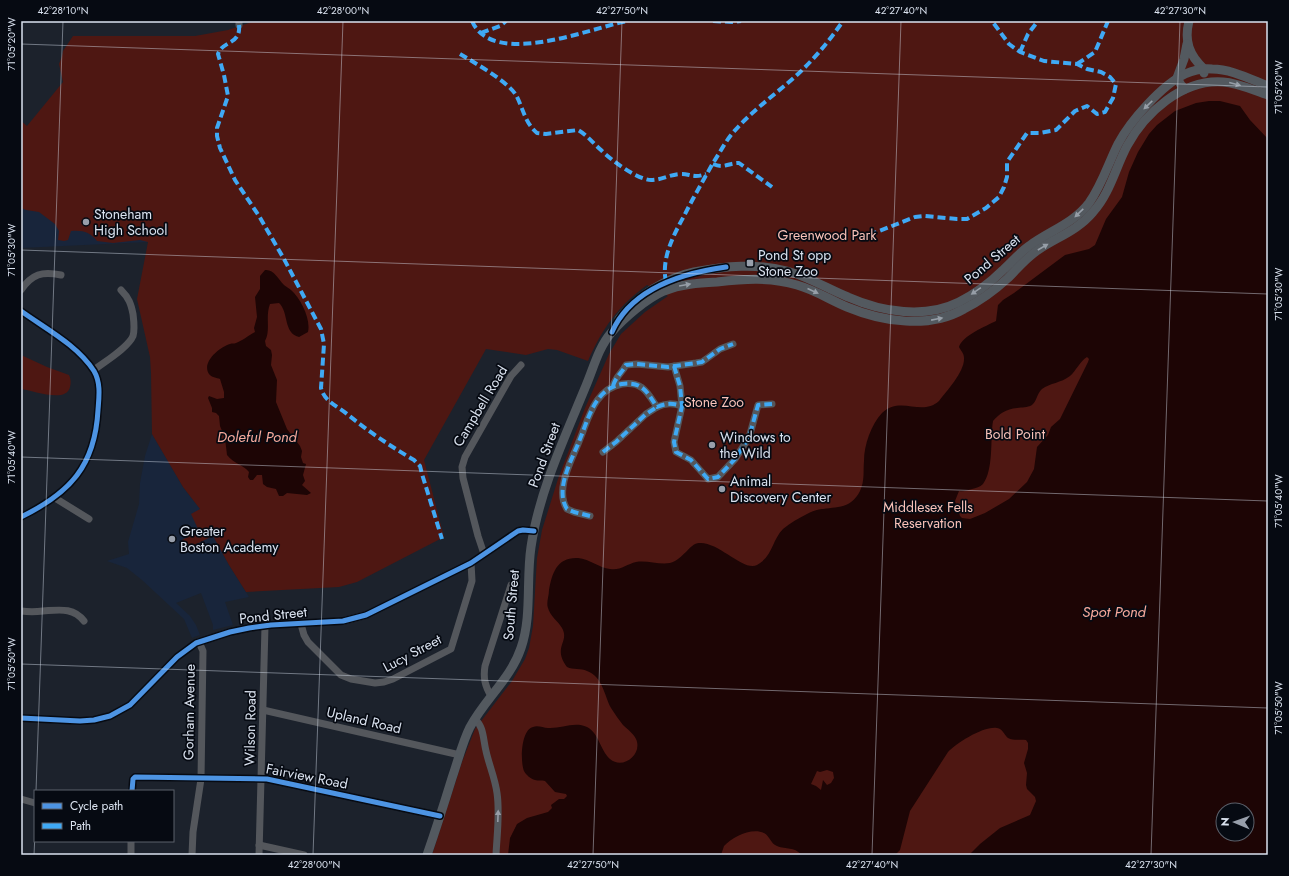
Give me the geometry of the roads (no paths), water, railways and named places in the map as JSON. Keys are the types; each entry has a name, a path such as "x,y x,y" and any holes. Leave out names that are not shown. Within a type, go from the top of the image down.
{"main road":[{"name":"Pond Street","path":"534,531 542,501 560,450 600,352 616,323 626,310 643,296 662,284 690,273 732,266 762,266 791,272 815,281 851,298 881,308 912,312 928,311 945,308 958,302 978,291 1030,245 1067,224 1089,204 1100,185 1117,146 1128,128 1142,111 1177,78 1184,59 1188,41 1189,21"},
{"name":"Pond Street","path":"1188,41 1191,54 1204,69"},
{"path":"1200,84 1203,79 1204,69"},
{"path":"1185,89 1177,78 1189,72 1204,69 1224,70 1268,86"},
{"name":"Pond Street","path":"612,332 649,300 670,289 690,284 754,279 776,280 800,286 848,307 883,317 921,321 956,314 975,303 1001,284 1038,250 1067,234 1088,218 1100,204 1125,150 1136,131 1155,110 1185,89 1200,84 1214,82 1232,83 1268,95"},
{"name":"South Street","path":"427,855 468,732 475,719 513,667 523,642 526,620 529,560 534,531"}],"street":[{"path":"21,290 31,278 38,275 48,273 61,275"},
{"path":"94,370 124,348 133,337 134,326 131,305 129,299 122,290"},
{"path":"21,312 72,347 94,370 98,380 99,391 97,428 93,445 79,472 68,486 55,498 42,507 21,517"},
{"path":"614,386 616,378 626,365 637,364 660,367 702,362 720,349 733,344"},
{"name":"Campbell Road","path":"484,554 463,478 463,464 465,457 511,376 521,365"},
{"path":"674,366 680,386 682,406 674,442 676,452 691,460 708,479 718,477 741,452 750,434 758,405 772,404"},
{"path":"590,516 567,509 563,500 564,484 568,468 594,405 601,395 614,386 631,383 639,385 646,391 657,407"},
{"path":"603,452 646,414 657,407 666,403 675,403 682,406"},
{"path":"55,498 89,519"},
{"name":"Pond Street","path":"21,718 85,721 101,719 117,714 137,699 180,655 191,646 200,642 237,630 265,626 343,621 366,615 471,563 518,531 534,531"},
{"name":"Lucy Street","path":"300,624 304,636 308,642 341,675 368,682 384,682 438,657 451,649 472,582 471,563"},
{"name":"South Street","path":"491,696 485,683 484,670 511,585"},
{"path":"21,611 34,612 66,610 76,614 84,621"},
{"name":"Wilson Road","path":"259,855 265,626"},
{"name":"Gorham Avenue","path":"192,855 192,837 201,777 202,650 200,642"},
{"name":"Upland Road","path":"263,710 460,755"},
{"path":"475,719 482,728 488,762 497,791 498,817 496,855"},
{"name":"Fairview Road","path":"132,790 133,779 135,777 262,778 440,816"},
{"path":"21,799 34,803"},
{"path":"131,842 131,855"},
{"path":"259,845 304,855"}],"water":[{"name":"Spot Pond","path":"1209,101 1220,101 1240,106 1250,120 1268,139 1268,855 969,855 1000,828 1030,815 1036,801 1035,797 1027,789 1026,785 1027,773 1024,763 1028,743 1026,740 1008,738 1001,730 991,728 978,732 957,744 948,752 910,811 900,850 895,855 802,855 796,850 777,846 764,833 754,831 742,834 732,839 724,846 721,855 508,855 510,838 517,824 527,818 548,812 552,808 551,805 559,799 564,799 567,796 566,794 555,792 545,781 532,779 524,771 522,746 529,729 537,726 553,728 582,725 594,733 604,751 610,759 615,762 621,763 630,759 637,750 636,739 623,725 611,708 597,677 585,670 567,667 563,660 561,650 564,633 560,625 550,614 547,604 552,578 560,563 571,558 578,558 587,560 602,567 614,569 636,562 670,563 679,559 692,546 699,543 714,547 745,564 752,566 757,565 769,553 779,533 783,529 814,511 843,506 849,503 855,498 862,487 864,455 867,442 871,429 882,413 889,408 896,406 925,407 939,401 955,381 962,369 964,358 959,347 961,343 969,335 996,321 998,305 1003,300 1065,255 1089,249 1095,245 1106,219 1122,197 1129,172 1138,152 1149,134 1157,125 1175,111 1196,103","holes":["1087,357 1089,359 1060,419 1051,427 1048,435 1037,447 1034,469 1027,482 1009,499 985,513 970,519 962,518 955,501 959,491 979,487 983,484 986,478 990,462 993,421 1000,414 1006,411 1032,405 1042,389 1070,376 1082,361","827,770 833,772 834,778 831,783 827,785 823,780 821,790 811,784 817,771 820,772"]},
{"name":"Doleful Pond","path":"265,270 271,271 295,294 307,315 309,327 308,332 299,337 294,335 288,327 284,312 279,303 270,304 268,314 268,332 265,341 266,346 271,350 271,365 277,380 276,402 287,429 300,446 303,463 306,464 303,475 305,481 302,485 311,493 307,495 287,493 283,496 279,496 276,489 267,487 263,484 262,475 257,475 253,480 250,480 248,477 249,472 227,455 225,438 220,426 219,416 212,412 208,398 209,396 217,399 224,398 224,392 220,379 210,375 207,369 209,360 221,348 238,342 255,332 254,328 257,317 255,297 260,289 260,276"}],"place":[{"name":"Stoneham High School","path":"86,222"},
{"name":"Pond St opp Stone Zoo","path":"750,263"},
{"name":"Windows to the Wild","path":"712,445"},
{"name":"Animal Discovery Center","path":"722,489"},
{"name":"Greater Boston Academy","path":"172,539"}],"park label":[{"name":"Greenwood Park","path":"827,235"},
{"name":"Stone Zoo","path":"714,402"},
{"name":"Bold Point","path":"1015,434"},
{"name":"Middlesex Fells Reservation","path":"928,516"}]}
